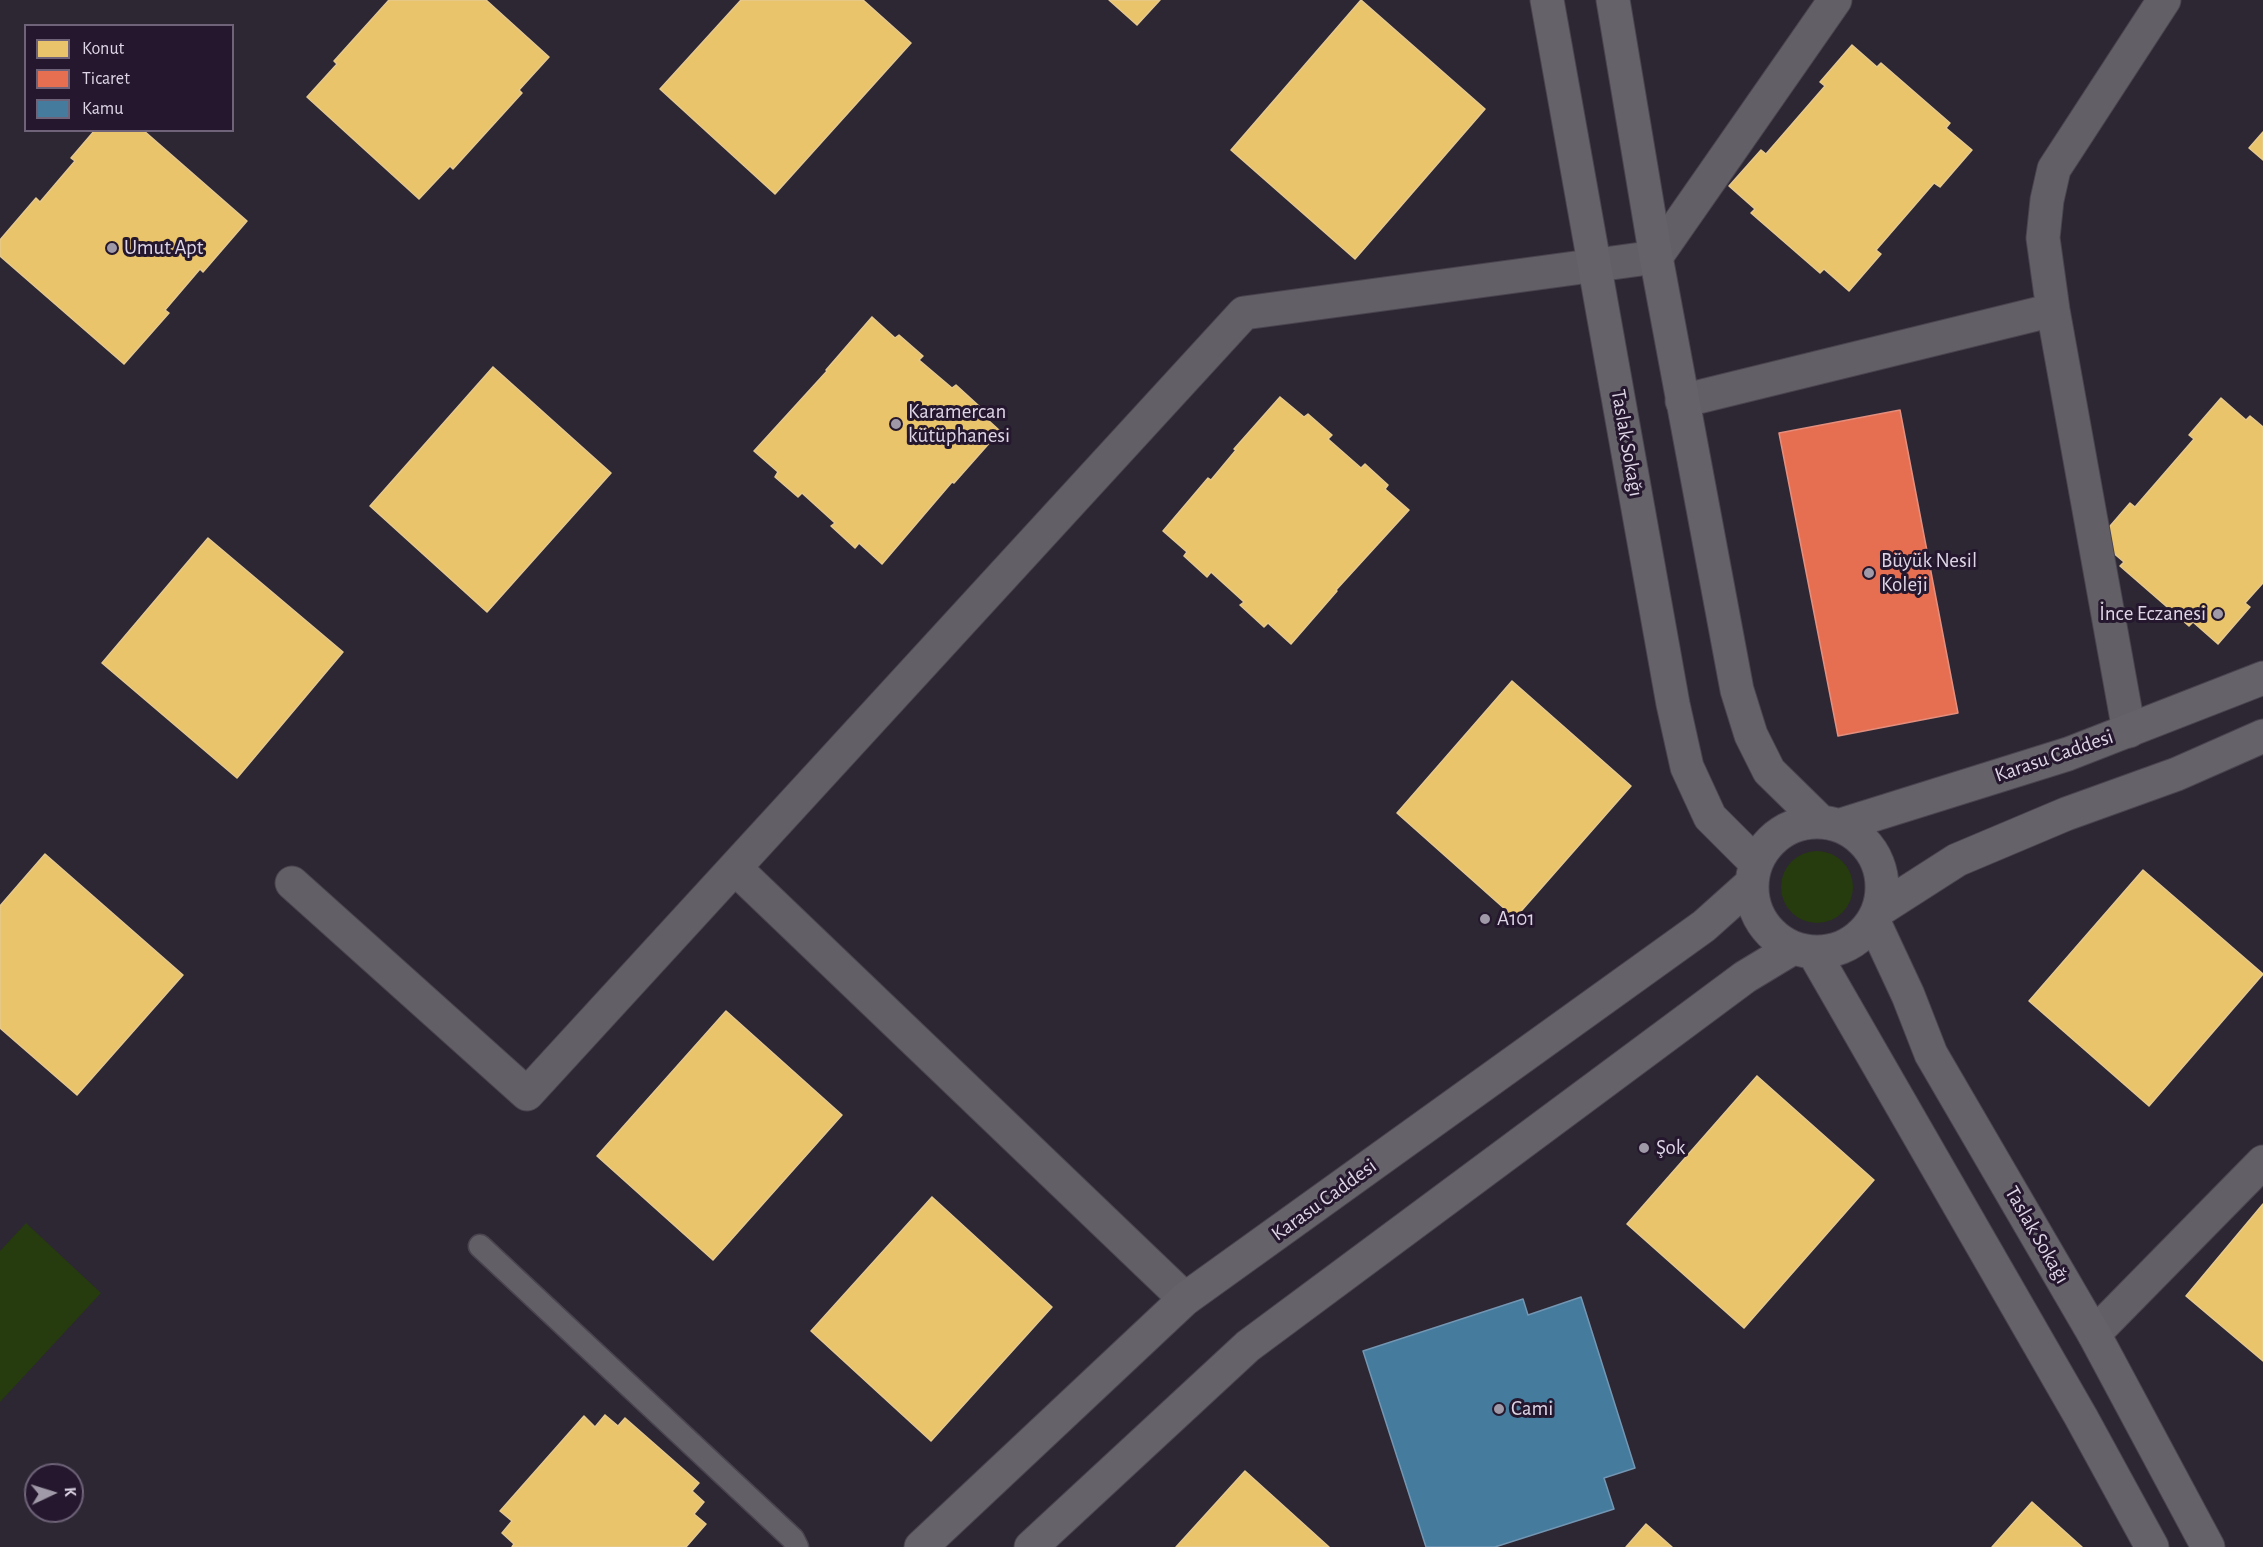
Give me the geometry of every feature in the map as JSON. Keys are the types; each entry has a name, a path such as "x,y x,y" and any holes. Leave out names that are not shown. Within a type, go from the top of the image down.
{"street":[{"name":"Taslak Sokağı","path":"1547,0 1673,704 1687,767 1710,817 1754,873"},
{"path":"1031,1547 1248,1346 1745,977 1804,951 1834,951 1853,942 1868,928 1876,915 1883,890 1881,870 1872,851 1858,836 1831,823 1769,771 1751,735 1737,690 1656,257 1613,0"},
{"path":"292,883 527,1094 1244,313 1656,257 1835,0"},
{"path":"2129,731 2053,310 2043,238 2046,200 2054,169 2164,0"},
{"path":"1682,401 2053,310"},
{"name":"Karasu Caddesi","path":"1831,823 2068,754 2263,678"},
{"path":"1876,915 1957,860 2066,814 2177,774 2263,736"},
{"path":"1831,823 1800,823 1782,832 1767,845 1754,873 1754,904 1762,922 1775,938 1804,951 2081,1417 2152,1547"},
{"path":"735,868 1185,1299"},
{"name":"Karasu Caddesi","path":"921,1547 1185,1299 1704,926 1754,873"},
{"name":"Taslak Sokağı","path":"1876,915 1931,1054 2094,1334 2208,1547"},
{"path":"2094,1334 2263,1162"}],"lane":[{"path":"480,1246 794,1539 797,1547"}],"green space":[{"path":"1817,851 1837,857 1847,867 1853,887 1847,907 1837,917 1817,923 1797,917 1787,907 1781,887 1787,867 1797,857"},
{"path":"26,1223 101,1293 0,1402 0,1251"}],"building: Konut":[{"path":"389,0 486,0 549,57 519,90 522,93 453,169 450,166 419,199 307,97 337,64 334,61"},
{"path":"741,0 863,0 911,43 775,194 660,89"},
{"path":"1109,0 1160,0 1137,25"},
{"path":"1361,0 1485,109 1355,259 1231,150"},
{"path":"1852,45 1877,67 1881,63 1950,123 1946,128 1972,150 1940,187 1934,183 1876,250 1881,254 1849,291 1824,269 1820,273 1751,213 1755,209 1729,186 1761,150 1766,154 1825,86 1820,82"},
{"name":"Umut Apt","path":"93,132 145,132 247,221 203,272 200,269 165,310 169,313 124,364 0,256 0,240 36,198 40,202 75,161 71,158"},
{"path":"2263,132 2263,160 2249,148"},
{"path":"872,317 895,338 899,335 923,356 919,360 952,388 956,385 979,406 976,409 1000,431 954,483 952,482 882,564 859,543 855,548 831,526 835,523 802,493 798,497 775,477 778,472 754,451 827,371"},
{"path":"493,367 611,473 487,612 370,506"},
{"path":"1280,397 1304,417 1308,414 1332,435 1328,439 1361,468 1365,464 1388,485 1385,489 1409,510 1336,590 1291,644 1268,623 1264,627 1240,605 1244,602 1211,572 1207,577 1184,556 1187,552 1163,531 1208,478 1211,480 1236,450 1234,449"},
{"path":"2221,398 2246,420 2250,416 2263,427 2263,583 2245,603 2250,607 2218,644 2193,622 2189,626 2120,566 2124,562 2098,540 2130,503 2135,507 2194,439 2189,435"},
{"path":"208,538 343,652 237,778 102,663"},
{"path":"1512,681 1631,786 1515,918 1397,813"},
{"path":"45,854 183,975 77,1095 0,1028 0,906"},
{"path":"2143,870 2263,974 2149,1106 2029,1001"},
{"path":"726,1011 842,1115 713,1260 597,1156"},
{"path":"1757,1076 1874,1180 1744,1328 1627,1224"},
{"path":"932,1197 1052,1307 931,1441 811,1331"},
{"path":"2263,1204 2263,1361 2186,1296"},
{"path":"605,1415 618,1426 625,1418 699,1483 692,1491 704,1502 694,1514 706,1524 686,1547 512,1547 514,1544 502,1533 512,1521 500,1511 584,1416 595,1427"},
{"path":"1245,1471 1329,1547 1176,1547"},
{"path":"2032,1502 2082,1547 1992,1547"},
{"path":"1646,1524 1672,1547 1626,1547"}],"building: Ticaret":[{"name":"Büyük Nesil Koleji","path":"1900,410 1958,713 1838,736 1779,433"}],"building: Kamu":[{"name":"Cami","path":"1581,1297 1635,1468 1604,1478 1614,1509 1495,1547 1426,1547 1363,1351 1523,1299 1528,1315"}],"place":[{"name":"Umut Apt","path":"112,248"},
{"name":"Karamercan kütüphanesi","path":"896,424"},
{"name":"Büyük Nesil Koleji","path":"1869,573"},
{"name":"İnce Eczanesi","path":"2218,614"},
{"name":"A101","path":"1485,919"},
{"name":"Şok","path":"1644,1148"},
{"name":"Cami","path":"1499,1409"}]}
